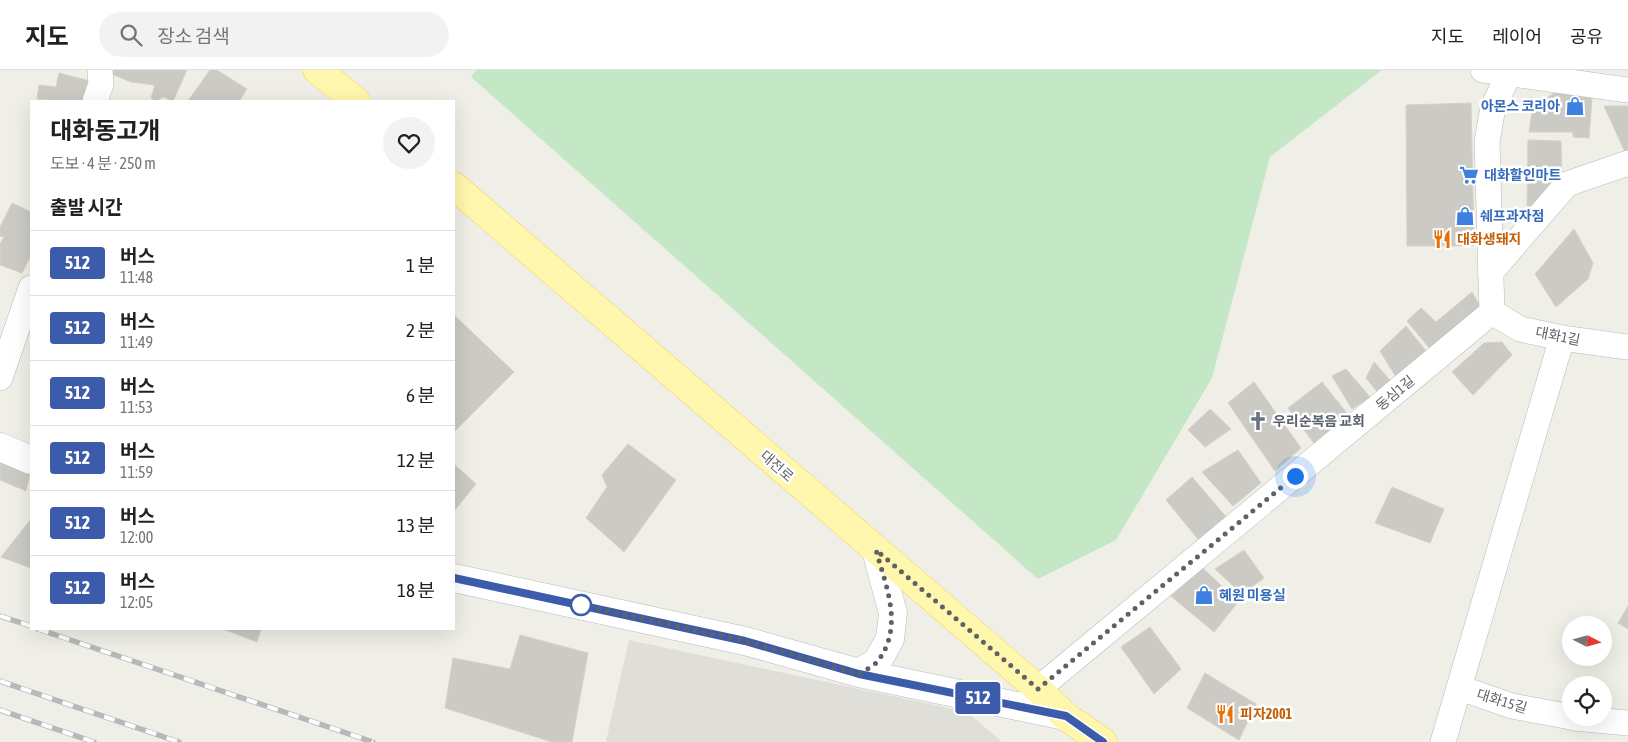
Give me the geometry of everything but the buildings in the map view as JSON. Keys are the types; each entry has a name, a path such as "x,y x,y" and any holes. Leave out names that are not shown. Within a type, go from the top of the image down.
{"main road":[{"path":"326,73 355,100"},
{"name":"대전로","path":"455,187 1038,689 1066,716 1103,742"}],"street":[{"path":"95,100 101,84 100,70"},
{"path":"1482,70 1509,71 1628,90"},
{"path":"1492,312 1487,142 1493,106 1509,71"},
{"path":"1490,272 1567,184 1628,163"},
{"path":"0,378 30,291"},
{"name":"대화1길","path":"1492,312 1520,329 1562,338 1628,347"},
{"name":"동심1길","path":"1038,689 1492,312"},
{"path":"1460,688 1562,338"},
{"path":"0,447 30,460"},
{"path":"859,674 877,662 890,639 893,613 876,550"},
{"path":"455,578 745,641 859,674 1066,716"},
{"name":"대화15길","path":"1442,742 1460,688 1512,706 1562,715"},
{"name":"대화15길","path":"1612,721 1628,723"}],"shaded area":[{"path":"629,640 967,712 1002,742 607,742"}],"green space":[{"path":"476,70 1382,70 1270,157 1212,378 1116,540 1038,579 471,77"}],"railway":[{"path":"0,616 30,626"},
{"path":"41,630 373,742"},
{"path":"0,681 179,742"},
{"path":"0,710 94,742"}],"bus line":[{"name":"512","path":"455,578 745,641 859,674 1066,716 1103,742"}],"place":[{"name":"아몬스 코리아","path":"1575,106"},
{"name":"대화할인마트","path":"1469,175"},
{"name":"쉐프과자점","path":"1465,216"},
{"name":"대화생돼지","path":"1442,239"},
{"name":"우리순복음 교회","path":"1258,421"},
{"name":"혜원 미용실","path":"1204,595"},
{"name":"피자2001","path":"1225,714"}],"route":[{"path":"581,605 745,641 859,674 877,662 890,639 893,613 876,550 1038,689 1295,476"}]}
